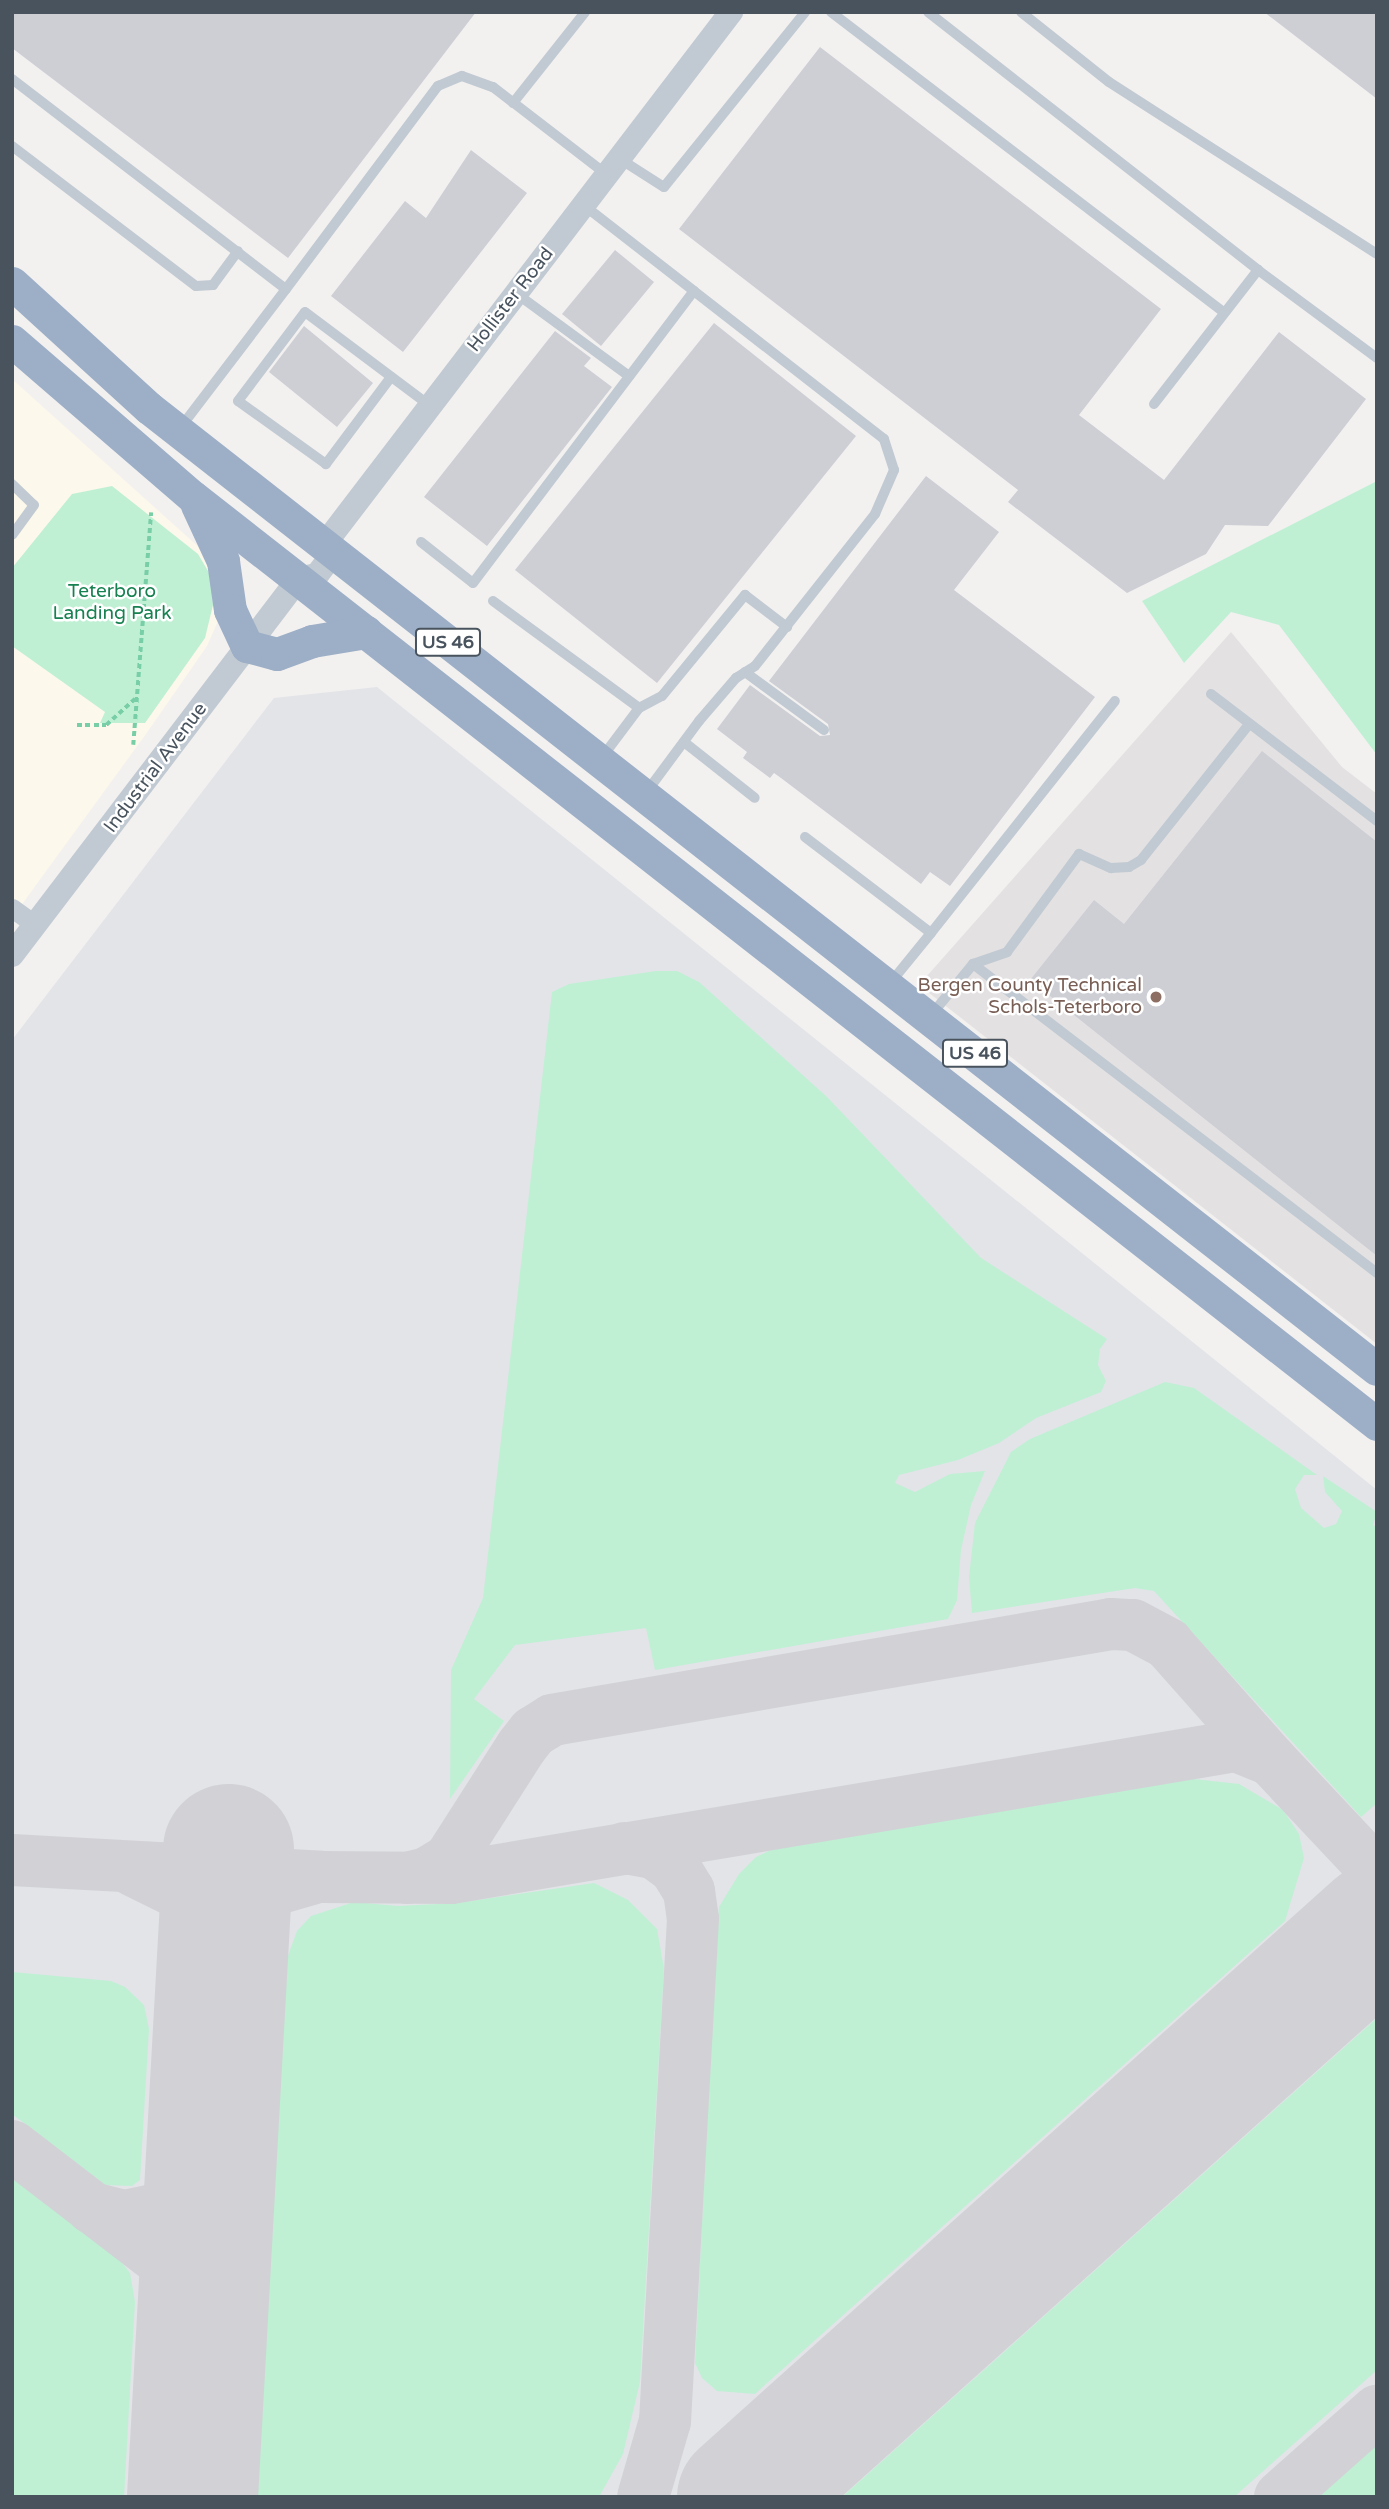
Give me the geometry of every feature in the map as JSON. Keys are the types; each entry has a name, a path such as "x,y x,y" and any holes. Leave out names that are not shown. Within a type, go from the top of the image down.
{"highway":[{"name":"US 46","path":"12,283 178,431 570,741 645,795 1377,1369"},
{"name":"US 46","path":"12,341 193,497 1377,1424"},
{"path":"193,497 223,561 230,610 247,646 277,654 312,640 366,632"},
{"path":"267,501 272,532 290,554 298,579 328,584 355,597 506,714 570,741"}],"street":[{"name":"Hollister Road","path":"298,579 317,575 330,559 324,545 731,12"},
{"name":"Industrial Avenue","path":"12,955 298,579"},
{"path":"12,908 35,925"}],"lane":[{"path":"513,103 585,12"},
{"path":"178,431 438,86 462,76 493,87 513,103 613,167 664,187 805,12"},
{"path":"831,12 1224,313"},
{"path":"928,12 1258,270 1377,358"},
{"path":"1021,12 1109,82 1377,254"},
{"path":"12,79 286,289"},
{"path":"12,146 196,286 214,285 238,251"},
{"path":"584,205 884,439 891,451 894,470 875,514 787,626 684,742 645,795"},
{"path":"1154,404 1258,270"},
{"path":"421,542 473,583 694,290"},
{"path":"516,293 629,376"},
{"path":"391,377 326,464 238,401 305,312 430,405"},
{"path":"12,484 34,505 12,535"},
{"path":"599,762 639,708 662,696 746,595 787,626"},
{"path":"493,601 639,708"},
{"path":"745,672 824,730"},
{"path":"1211,694 1377,821"},
{"path":"888,985 1115,701"},
{"path":"929,1017 973,964 1007,952 1079,854 1111,868 1129,867 1142,860 1249,724"},
{"path":"684,742 755,798"},
{"path":"805,836 931,933"},
{"path":"973,964 1377,1273"}],"path":[{"path":"133,745 151,513"},
{"path":"77,725 106,725 136,697"}],"shaded area":[{"path":"12,379 212,559 218,621 207,646 146,734 12,918"},
{"name":"Bergen County Technical Schols-Teterboro","path":"1231,632 1342,767 1377,794 1377,1344 919,985"},
{"path":"377,687 1377,1490 1377,2497 12,2497 12,1040 274,698"}],"green space":[{"path":"1377,481 1377,755 1279,625 1231,612 1184,663 1142,601"},
{"name":"Teterboro Landing Park","path":"112,486 198,554 211,576 213,605 205,638 145,723 100,723 105,712 12,646 12,568 72,494"},
{"path":"656,971 677,971 699,982 826,1096 981,1258 1107,1339 1100,1349 1098,1365 1106,1381 1101,1392 1036,1418 999,1443 958,1460 899,1475 895,1483 915,1492 950,1474 985,1471 971,1505 961,1550 957,1600 948,1619 655,1670 646,1628 515,1645 474,1699 504,1721 450,1799 451,1670 483,1598 552,992 569,984"},
{"path":"1165,1382 1194,1388 1317,1475 1304,1475 1295,1489 1301,1508 1324,1528 1336,1524 1342,1511 1325,1492 1323,1476 1377,1512 1373,1525 1377,1528 1377,1803 1361,1817 1154,1591 1135,1588 972,1613 969,1577 975,1523 1011,1452 1030,1439"},
{"path":"1185,1778 1239,1784 1283,1810 1299,1834 1304,1858 1285,1921 755,2394 717,2391 702,2378 695,2363 717,1929 719,1907 739,1874 756,1857 777,1847"},
{"path":"594,1883 628,1900 657,1929 664,1969 640,2382 623,2454 599,2497 257,2497 286,1961 297,1931 311,1916 354,1902 398,1906 457,1903"},
{"path":"12,1972 111,1981 125,1987 144,2005 149,2029 140,2180 132,2186 105,2185 12,2114"},
{"path":"1377,2018 1377,2370 1234,2497 842,2497"},
{"path":"12,2172 110,2247 130,2273 135,2302 124,2497 12,2497"},
{"path":"1377,2442 1377,2497 1315,2497"}],"building":[{"path":"12,12 476,12 288,258 12,48"},
{"path":"1264,12 1377,12 1377,99"},
{"path":"820,47 1161,309 1079,415 1164,480 1279,332 1366,399 1268,526 1225,525 1206,554 1127,593 1008,502 1018,490 679,229"},
{"path":"471,150 527,193 403,352 331,296 405,201 426,218"},
{"path":"615,250 654,282 601,346 562,314"},
{"path":"714,323 856,436 657,683 515,570"},
{"path":"304,326 373,383 337,427 269,372"},
{"path":"555,331 591,358 584,366 612,387 487,546 424,497"},
{"path":"926,476 999,532 954,590 1095,697 950,886 930,872 921,884 774,773 770,778 743,758 747,752 717,729 750,685 820,736 830,735 828,724 769,681"},
{"path":"1262,751 1377,842 1377,1256 1030,980 1094,900 1124,924"}],"taxiway":[{"path":"407,1878 427,1873 449,1860 522,1746 533,1732 552,1720 1111,1624 1133,1625 1168,1644 1271,1760"},
{"path":"12,1860 322,1877 451,1878 1236,1746 1271,1760 1377,1873"},
{"path":"625,1848 654,1853 675,1868 689,1891 693,1919 665,2421 643,2497"},
{"path":"134,1871 185,1896 204,1923 222,1971"},
{"path":"222,1963 231,1933 250,1906 273,1890 312,1879"},
{"path":"92,2208 125,2216 157,2209 188,2188 212,2140"},
{"path":"12,2146 166,2264 188,2306 200,2363"},
{"path":"1280,2497 1377,2411"}],"runway":[{"path":"192,2497 228,1849"},
{"path":"742,2497 1377,1928"}],"place":[{"name":"Bergen County Technical Schols-Teterboro","path":"1156,997"}]}
